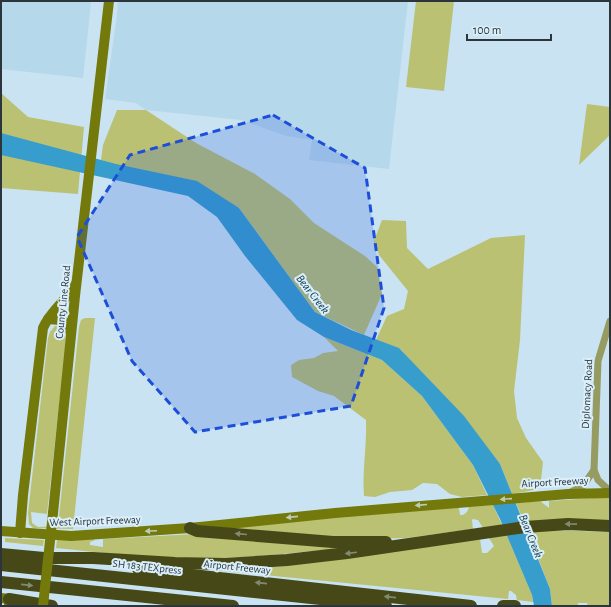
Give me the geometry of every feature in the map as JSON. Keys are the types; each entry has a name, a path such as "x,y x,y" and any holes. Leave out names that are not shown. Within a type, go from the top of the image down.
{"highway":[{"path":"37,558 93,558 175,563 225,564 318,557 548,525 610,526"},
{"path":"190,528 197,530 333,542 403,544"},
{"name":"Airport Freeway","path":"1,554 471,606"},
{"name":"SH 183 TEXpress","path":"1,564 386,606"},
{"name":"SH 183 TEXpress","path":"1,570 332,606"},
{"path":"1,582 233,606"},
{"path":"52,588 148,606"},
{"path":"6,601 52,606"},
{"path":"503,606 514,606"}],"main road":[{"name":"County Line Road","path":"43,606 73,312 86,211 109,1"},
{"path":"20,533 23,494 43,328 48,319 65,300 77,281"},
{"path":"48,319 58,309 73,312"},
{"path":"48,319 60,320 67,324 71,333"},
{"name":"Airport Freeway","path":"190,528 316,514 460,502 610,492"},
{"name":"West Airport Freeway","path":"1,531 71,536 190,528"}],"street":[{"name":"Diplomacy Road","path":"594,470 598,361 610,321"},
{"path":"594,470 598,480 610,492"},
{"path":"568,494 583,486 594,470"}],"highlighted area":[{"path":"273,115 365,168 384,308 351,406 195,432 132,361 77,237 130,155"}],"shaded area":[{"path":"1,1 87,1 91,3 83,78 1,69"},
{"path":"118,1 408,1 389,169 309,160 312,140 286,136 241,120 146,110 136,103 105,99"}],"green space":[{"path":"416,1 454,1 444,91 406,87"},
{"path":"1,93 28,117 84,127 78,194 1,188"},
{"path":"587,104 610,107 610,135 579,165"},
{"path":"117,110 146,110 196,143 255,174 290,199 314,223 365,256 377,267 382,294 364,335 315,312 239,208 101,160 103,145"},
{"path":"382,220 406,221 407,248 428,269 491,238 525,235 520,340 514,391 517,418 526,438 543,462 541,480 534,490 512,494 500,464 401,350 376,340 387,316 404,309 408,291 379,255 374,241"},
{"path":"85,318 95,318 73,529 33,528 29,524 28,513 48,338 50,332 55,326 60,326 65,331 66,343 47,514 31,512 32,523 38,527 58,526 79,327 81,320"},
{"path":"324,337 382,360 422,396 473,465 487,495 462,497 450,494 437,484 423,483 412,490 390,492 375,497 364,496 366,420 334,396 318,391 292,377 291,365 299,360 314,358 323,353 338,351"},
{"path":"610,497 610,521 524,522 516,503 540,501 549,508 549,501"},
{"path":"493,505 502,525 483,528 478,520 473,519 473,529 406,538 364,539 235,529 237,525 454,507 459,508 460,515 463,515 467,512 469,507"},
{"path":"552,530 610,532 610,606 588,606 587,603 578,603 578,606 552,605 550,589 528,532"},
{"path":"196,534 338,547 337,549 284,554 214,558 144,556 56,548 57,540 94,539 95,540 90,542 90,545 103,547 103,539"},
{"path":"507,535 532,595 533,602 517,600 516,595 511,591 509,591 508,599 212,570 275,567 480,539 482,553 487,553 494,546 489,538"},
{"path":"5,538 44,540 43,546 5,542"}],"water":[{"path":"1,133 116,164 197,181 239,208 315,312 351,330 399,348 464,416 500,464 550,589 552,606 534,606 532,595 500,519 473,465 422,396 382,360 324,337 297,320 245,256 217,217 188,196 1,155"}],"water label":[{"name":"Bear Creek","path":"313,294"},
{"name":"Bear Creek","path":"531,536"}]}
